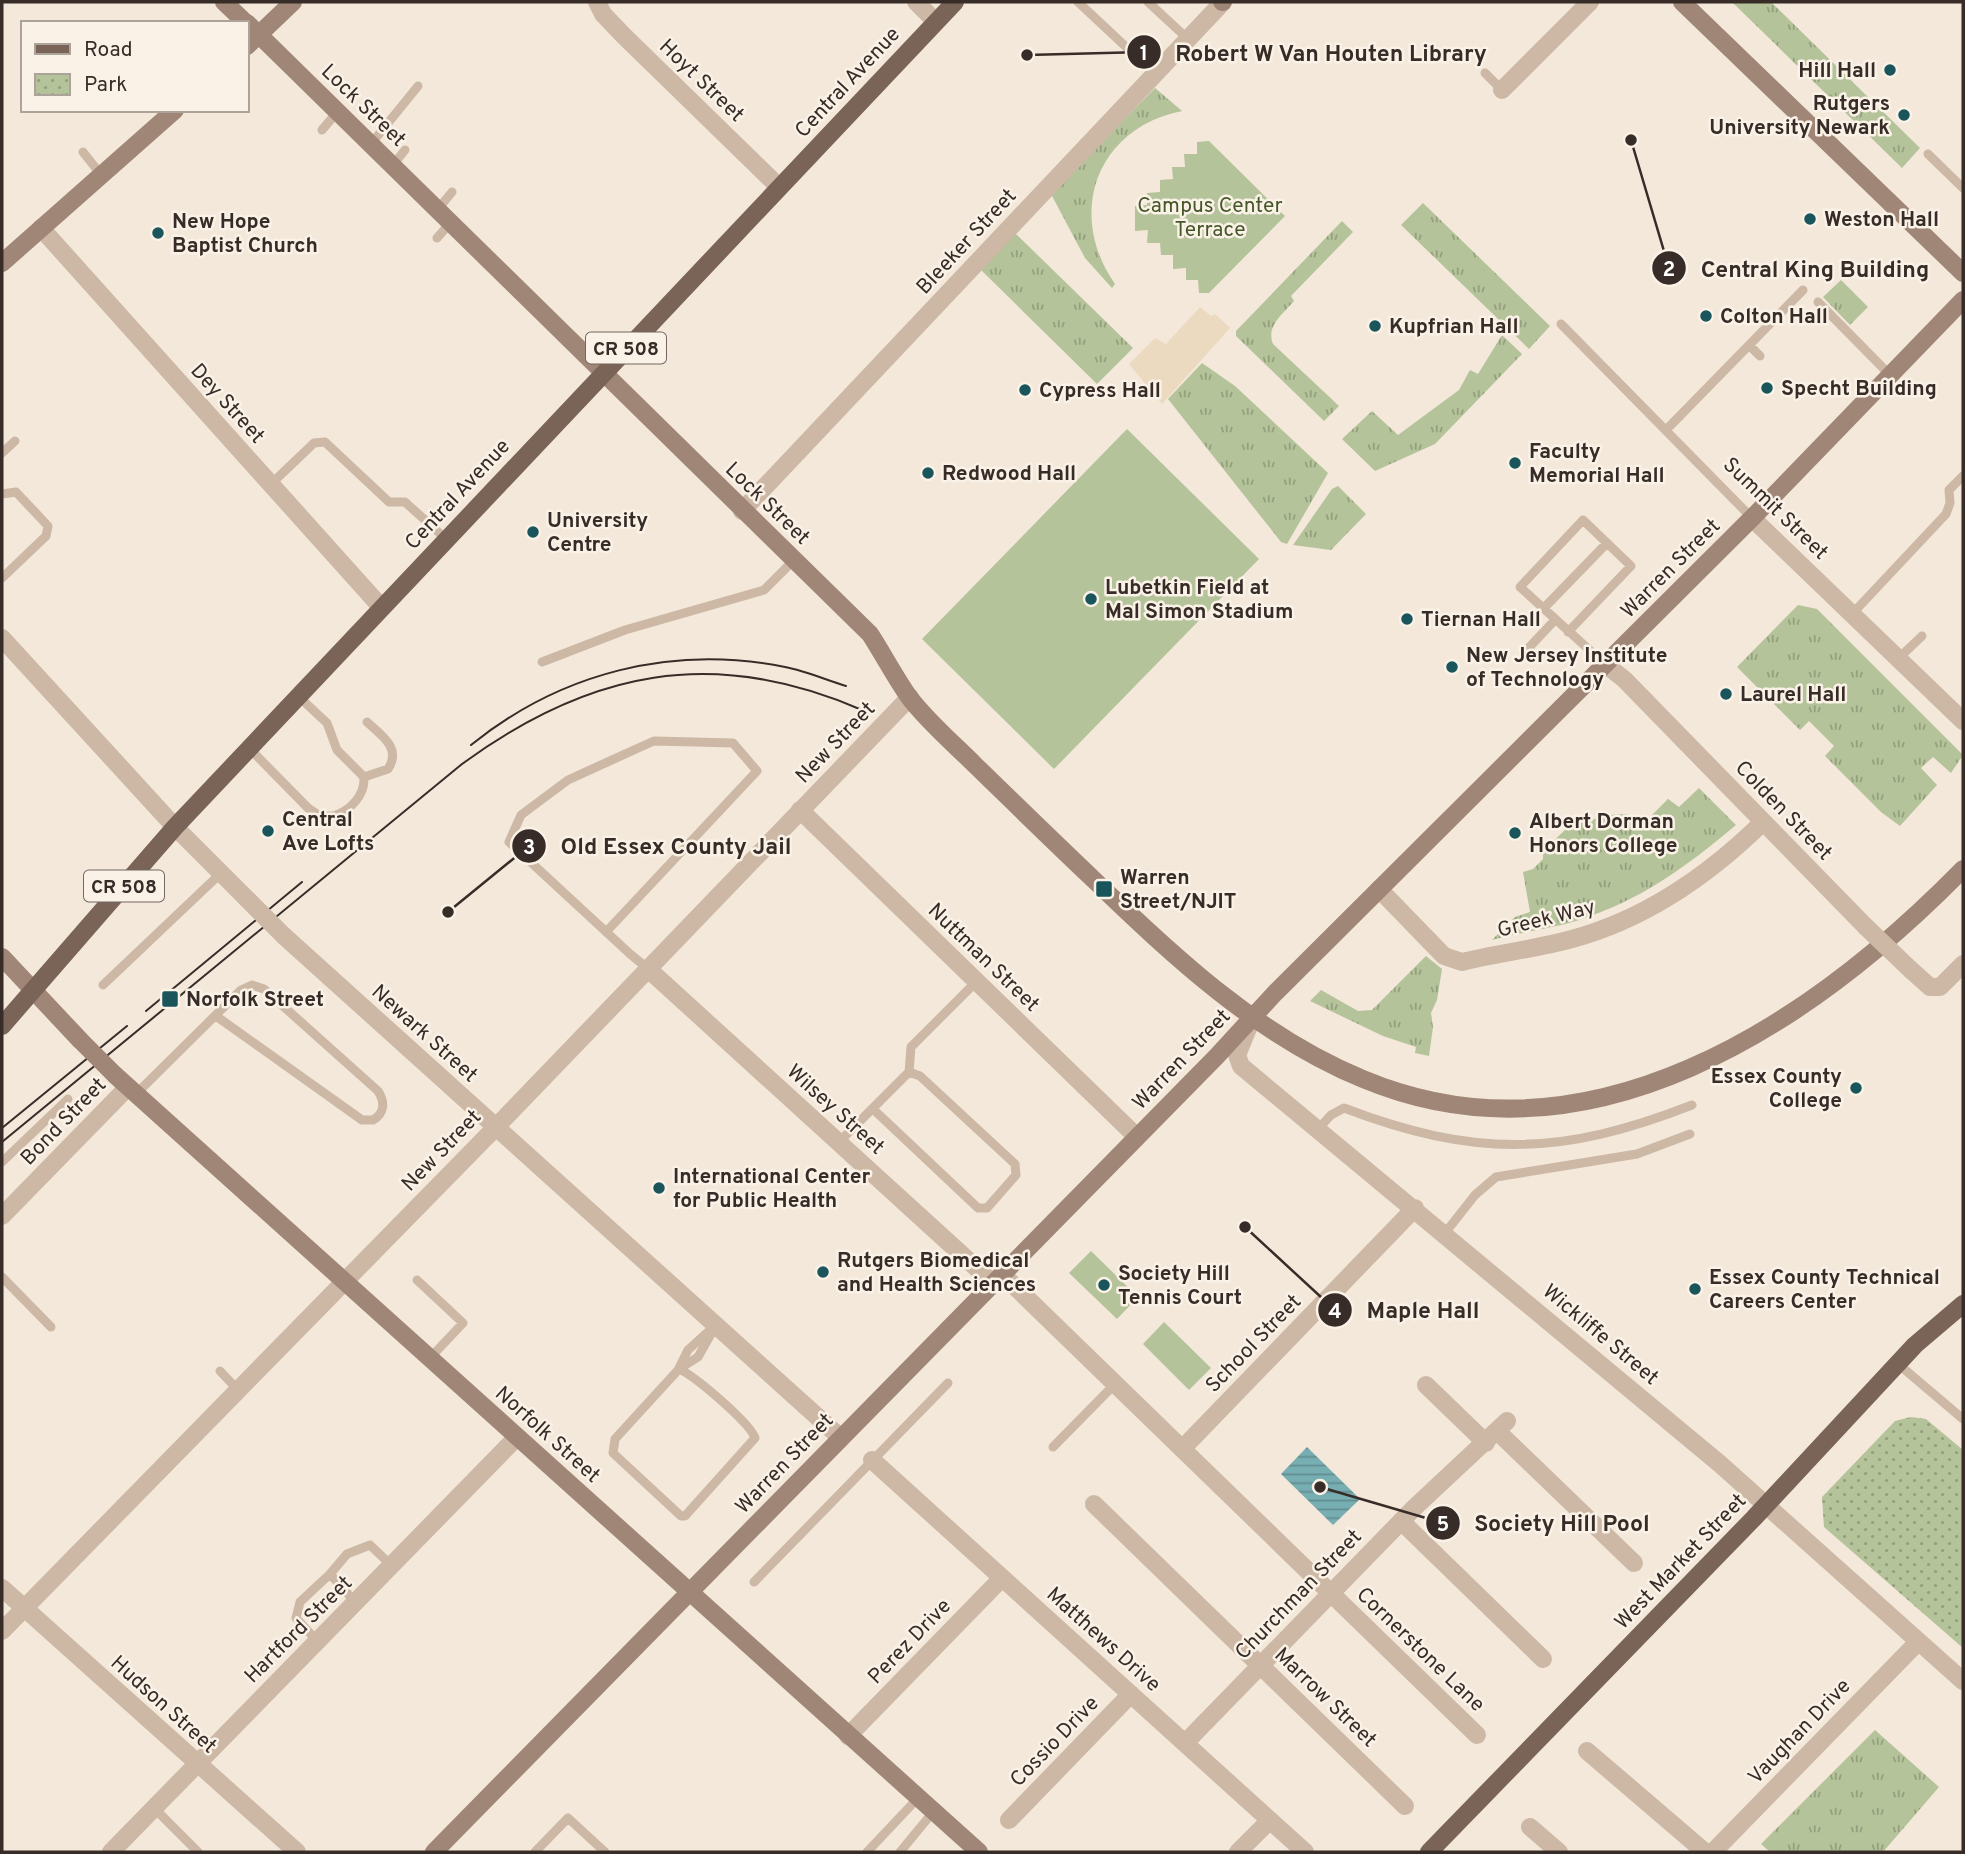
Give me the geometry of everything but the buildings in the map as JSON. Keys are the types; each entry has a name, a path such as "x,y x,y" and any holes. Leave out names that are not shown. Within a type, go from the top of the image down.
{"main road":[{"name":"Lock Street","path":"224,2 240,21"},
{"path":"250,32 293,2"},
{"name":"Central Avenue","path":"2,1026 175,827 248,748 955,2"},
{"path":"1682,2 1963,273"},
{"name":"Lock Street","path":"250,32 372,144 870,634 910,697 1108,894 1252,1018 1339,1068 1408,1095 1456,1106 1506,1110 1574,1105 1657,1082 1753,1036 1862,960 1963,869"},
{"path":"2,263 173,112"},
{"name":"Warren Street","path":"434,1852 1379,889 1752,518 1963,300"},
{"name":"Norfolk Street","path":"2,957 126,1086 979,1852"},
{"name":"West Market Street","path":"1429,1852 1765,1505 1898,1363 1963,1304"}],"street":[{"name":"Hoyt Street","path":"597,2 610,21 779,187"},
{"path":"916,2 936,22"},
{"name":"Bleeker Street","path":"742,511 1223,2"},
{"path":"1502,90 1584,4"},
{"name":"Dey Street","path":"41,228 381,607"},
{"name":"Summit Street","path":"1752,518 1900,657 1963,721"},
{"name":"Newark Street","path":"2,638 175,827 284,936 841,1438"},
{"name":"Colden Street","path":"1606,665 1624,679 1866,927 1930,987 1940,987 1963,964"},
{"name":"New Street","path":"2,1631 496,1127 910,697"},
{"name":"Nuttman Street","path":"800,810 1137,1137"},
{"name":"Greek Way","path":"1379,889 1444,956 1462,962 1575,938 1635,915 1695,881 1763,822"},
{"name":"Wilsey Street","path":"647,968 839,1142 998,1278 1182,1449"},
{"name":"Wickliffe Street","path":"1252,1018 1237,1055 1241,1066 1445,1233 1765,1505 1963,1681"},
{"name":"Bond Street","path":"2,1216 126,1086"},
{"name":"School Street","path":"1182,1449 1415,1208"},
{"path":"1426,1385 1496,1432 1634,1563"},
{"name":"Churchman Street","path":"1185,1744 1401,1521 1496,1432"},
{"name":"Hartford Street","path":"111,1852 517,1437"},
{"name":"Cornerstone Lane","path":"1182,1449 1477,1735"},
{"name":"Matthews Drive","path":"873,1460 1305,1852"},
{"name":"Marrow Street","path":"1094,1504 1405,1805"},
{"path":"1401,1521 1543,1659"},
{"name":"Perez Drive","path":"848,1736 1002,1578"},
{"name":"Hudson Street","path":"2,1588 196,1765 297,1852"},
{"name":"Vaughan Drive","path":"1713,1852 1918,1642"},
{"name":"Cossio Drive","path":"1009,1820 1131,1694"},
{"path":"1587,1751 1705,1852"},
{"path":"1238,1852 1270,1820"},
{"path":"1530,1827 1559,1852"}],"lane":[{"path":"1078,2 1155,74"},
{"path":"1148,2 1188,38"},
{"path":"1485,73 1502,90"},
{"path":"372,144 418,86"},
{"path":"322,130 338,111"},
{"path":"393,165 405,150"},
{"path":"83,152 102,176"},
{"path":"1928,154 1963,188"},
{"path":"437,238 452,192"},
{"path":"1666,430 1803,290"},
{"path":"1818,302 1890,375"},
{"name":"Summit Street","path":"1561,324 1752,518"},
{"path":"1749,345 1760,356"},
{"path":"2,453 15,441"},
{"path":"270,485 314,443 325,442 389,502 405,502 446,539"},
{"path":"1853,613 1946,514 1951,503 1950,490 1963,476"},
{"path":"2,494 16,492 48,526 46,537 2,578"},
{"path":"1568,632 1631,566 1583,520 1520,587 1554,621 1606,665"},
{"path":"1544,610 1607,543"},
{"path":"542,662 625,630 764,590 794,560"},
{"path":"1522,654 1554,621"},
{"path":"1900,657 1922,636"},
{"path":"248,748 308,808 320,816 341,814 358,799 364,787 364,777 337,750 327,723 298,696"},
{"path":"364,777 388,769 394,755 389,743 367,722"},
{"path":"606,932 757,771 733,743 654,741 568,780 521,815 509,842 606,932 647,968"},
{"path":"103,985 220,874"},
{"path":"839,1142 877,1112 909,1072 911,1047 977,981"},
{"path":"126,1086 216,1016 247,986 261,987 378,1091 384,1103 382,1109 373,1120 362,1120 216,1016"},
{"path":"877,1112 978,1208 987,1208 1016,1174 1014,1164 920,1076 909,1072"},
{"path":"2,1162 68,1099"},
{"path":"1318,1129 1331,1115 1344,1108 1429,1136 1502,1144 1547,1144 1611,1133 1692,1105"},
{"path":"1445,1233 1475,1195 1496,1177 1637,1154 1690,1134"},
{"path":"2,1277 51,1327"},
{"path":"417,1280 463,1323 430,1358"},
{"path":"679,1369 688,1373 754,1433 755,1438 685,1516 681,1516 613,1454 615,1439 679,1369 688,1350 716,1325"},
{"path":"1898,1363 1963,1419"},
{"path":"220,1371 237,1390"},
{"path":"754,1582 948,1383"},
{"path":"1054,1447 1115,1384"},
{"path":"318,1642 296,1618 300,1602 347,1554 370,1545 392,1566"},
{"path":"330,1574 356,1603"},
{"path":"867,1852 918,1798"},
{"path":"154,1808 194,1851"},
{"path":"900,1852 933,1812"},
{"path":"535,1852 568,1818 605,1852"}],"green space":[{"path":"1732,2 1771,2 1920,148 1902,168"},
{"path":"1155,88 1182,111 1152,120 1128,135 1110,155 1098,178 1092,203 1093,230 1100,257 1115,284 1112,288 1085,258 1051,194"},
{"name":"Campus Center Terrace","path":"1209,141 1285,216 1209,293 1199,293 1198,280 1186,280 1186,268 1173,269 1173,255 1161,255 1160,243 1147,243 1148,230 1135,231 1135,206 1147,205 1147,193 1160,192 1160,180 1173,179 1172,167 1185,167 1184,154 1197,154 1197,142"},
{"path":"1423,203 1550,326 1529,349 1401,225"},
{"path":"1342,221 1353,232 1291,296 1294,301 1276,321 1271,338 1273,344 1339,406 1324,421 1236,336 1236,331"},
{"path":"1015,233 1133,348 1097,384 980,269"},
{"path":"1841,280 1868,307 1850,325 1823,297"},
{"path":"1502,335 1522,354 1435,444 1375,471 1342,439 1372,411 1398,435 1459,390 1470,370 1478,374"},
{"path":"1202,363 1235,386 1328,473 1287,544 1281,542 1168,399"},
{"name":"Lubetkin Field at Mal Simon Stadium","path":"1127,429 1259,559 1054,769 922,639"},
{"path":"1338,486 1366,514 1331,550 1293,545 1332,489"},
{"path":"1798,605 1817,609 1963,755 1951,773 1933,757 1921,768 1937,785 1900,826 1881,812 1825,756 1834,746 1809,721 1800,730 1737,667"},
{"path":"1699,788 1736,825 1699,855 1642,893 1599,913 1566,924 1492,940 1515,917 1530,912 1523,872 1533,869 1543,859 1543,851 1565,830 1572,830 1583,820 1587,824 1601,817 1627,814 1640,827 1668,799 1679,807"},
{"path":"1426,956 1442,969 1437,1000 1431,1013 1433,1027 1429,1056 1415,1053 1416,1047 1383,1036 1310,1001 1321,990 1358,1011 1372,1010"},
{"name":"Society Hill Tennis Court","path":"1091,1251 1138,1297 1117,1319 1069,1273"},
{"name":"Society Hill Tennis Court","path":"1164,1322 1211,1368 1189,1390 1143,1344"},
{"path":"1911,1417 1926,1419 1963,1450 1963,1648 1824,1527 1822,1497 1895,1421"},
{"path":"1875,1730 1939,1787 1883,1852 1770,1852 1761,1844"}],"shaded area":[{"path":"1200,307 1211,316 1215,314 1230,328 1162,404 1129,364 1155,338 1166,344"}],"water":[{"path":"1307,1447 1360,1499 1333,1525 1281,1474"}],"tram line":[{"path":"471,745 505,720 542,699 619,670 659,663 701,659 743,661 793,669 846,686"},
{"path":"2,1142 462,764 510,732 557,707 605,689 654,678 703,674 754,678 807,690 862,710"},
{"path":"146,1011 302,882"},
{"path":"2,1128 127,1026"}],"place":[{"name":"Robert W Van Houten Library","path":"1027,55"},
{"name":"Hill Hall","path":"1890,70"},
{"name":"Rutgers University Newark","path":"1904,115"},
{"name":"Central King Building","path":"1631,140"},
{"name":"Weston Hall","path":"1810,219"},
{"name":"New Hope Baptist Church","path":"158,233"},
{"name":"Colton Hall","path":"1706,316"},
{"name":"Kupfrian Hall","path":"1375,326"},
{"name":"Specht Building","path":"1767,388"},
{"name":"Cypress Hall","path":"1025,390"},
{"name":"Faculty Memorial Hall","path":"1515,463"},
{"name":"Redwood Hall","path":"928,473"},
{"name":"University Centre","path":"533,532"},
{"name":"Lubetkin Field at Mal Simon Stadium","path":"1091,599"},
{"name":"Tiernan Hall","path":"1407,619"},
{"name":"New Jersey Institute of Technology","path":"1452,667"},
{"name":"Laurel Hall","path":"1726,694"},
{"name":"Central Ave Lofts","path":"268,831"},
{"name":"Albert Dorman Honors College","path":"1515,833"},
{"name":"Warren Street/NJIT","path":"1104,889"},
{"name":"Old Essex County Jail","path":"448,912"},
{"name":"Norfolk Street","path":"170,999"},
{"name":"Essex County College","path":"1856,1088"},
{"name":"International Center for Public Health","path":"659,1188"},
{"name":"Maple Hall","path":"1245,1227"},
{"name":"Rutgers Biomedical and Health Sciences","path":"823,1272"},
{"name":"Society Hill Tennis Court","path":"1104,1285"},
{"name":"Essex County Technical Careers Center","path":"1695,1289"},
{"name":"Society Hill Pool","path":"1320,1487"}]}
